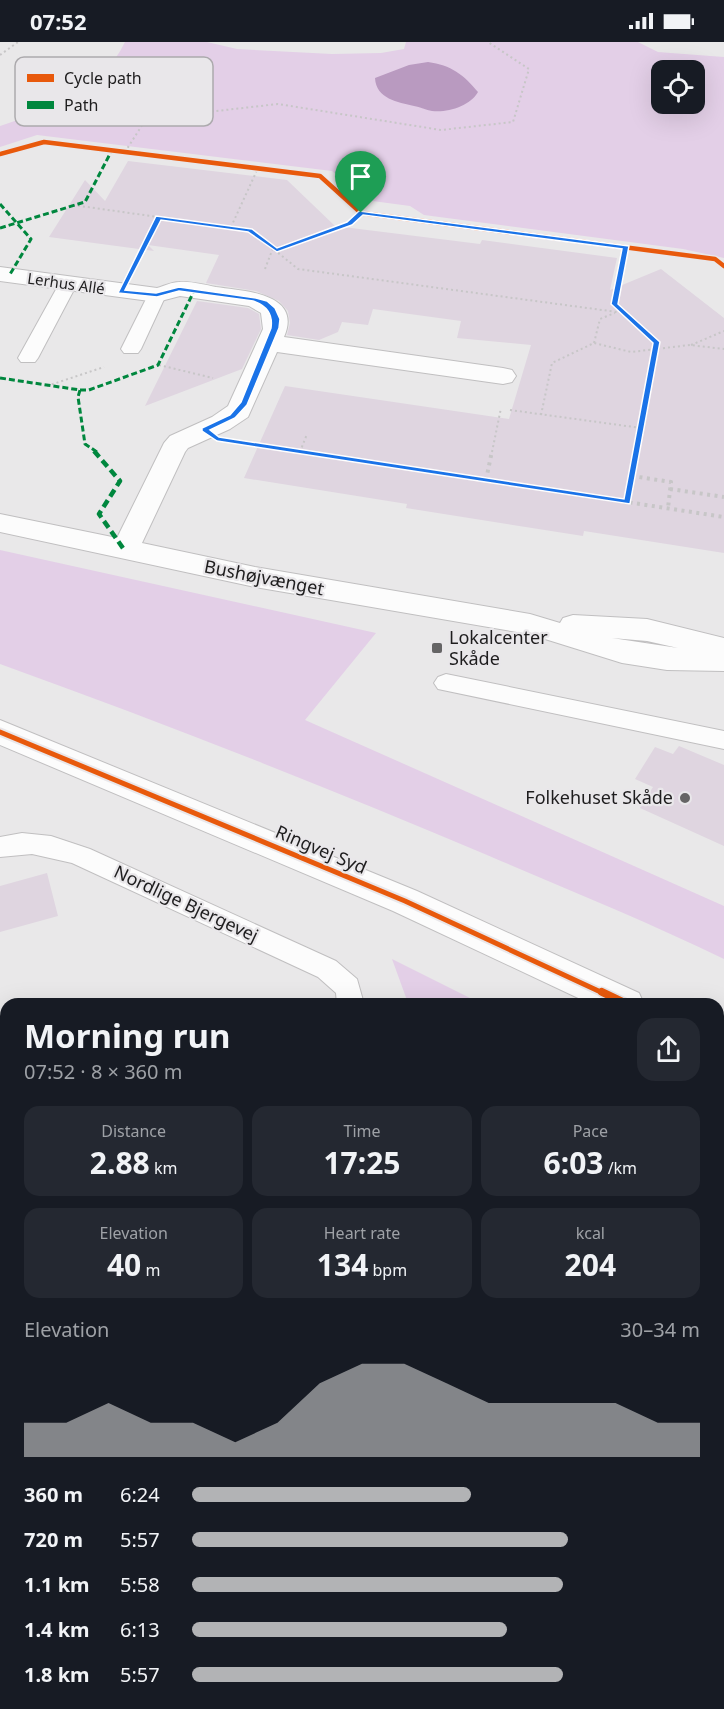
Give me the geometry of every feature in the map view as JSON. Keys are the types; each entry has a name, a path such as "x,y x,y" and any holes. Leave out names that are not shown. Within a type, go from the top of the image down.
{"street":[{"name":"Lerhus Allé","path":"0,274 157,295 179,289 264,302 272,310 276,319 269,343 253,384 239,411 221,423 179,442 173,449 125,551"},
{"path":"269,343 503,376"},
{"name":"Bushøjvænget","path":"0,523 266,579 530,624 622,652 667,659 724,660"},
{"name":"Bushøjvænget","path":"530,624 629,627 669,634 724,649"},
{"name":"Ringvej Syd","path":"0,732 405,901 614,998"}],"lane":[{"path":"28,358 68,284"},
{"path":"131,349 157,295"},
{"path":"446,683 724,740"},
{"name":"Nordlige Bjergevej","path":"0,847 13,844 46,843 92,861 327,969 348,987 350,998"}],"path":[{"path":"0,55 18,42"},
{"path":"213,111 278,104 441,130 513,122 529,69 488,42"},
{"path":"122,152 141,126"},
{"path":"122,152 136,153"},
{"path":"247,167 268,170"},
{"path":"231,227 258,168"},
{"path":"73,206 250,230 277,250 297,269 617,312"},
{"path":"353,206 361,213 373,214"},
{"path":"277,250 350,224 361,213"},
{"path":"121,291 159,218"},
{"path":"615,246 637,249"},
{"path":"626,248 614,304 657,342 627,502"},
{"path":"594,343 600,319 621,310"},
{"path":"690,345 724,331"},
{"path":"540,415 552,363 594,343 631,352 690,345 724,349"},
{"path":"158,365 185,373 253,384"},
{"path":"486,480 501,409 503,376"},
{"path":"501,409 641,428"},
{"path":"205,429 217,439 724,517"},
{"path":"300,452 307,434"},
{"path":"632,476 671,482 668,508"},
{"path":"670,489 724,497"}],"shaded area":[{"path":"125,42 207,42 237,49 332,54 381,53 404,49 406,42 638,42 658,52 724,57 724,258 683,249 424,215 410,206 365,200 332,171 37,135 0,147 0,126 15,121 15,126 213,126 213,57 116,57"},
{"path":"428,62 456,72 478,92 470,101 458,108 432,111 401,103 379,91 375,78 409,65"},
{"path":"0,550 376,633 305,720 724,906 724,959 606,906 366,805 184,732 0,664"},
{"path":"392,959 470,998 406,998"}],"building":[{"path":"128,161 287,180 335,226 480,244 482,240 617,258 610,290 661,269 724,318 724,553 584,531 583,536 406,508 407,504 244,478 285,386 509,419 531,345 457,338 461,321 373,309 368,325 342,322 338,332 319,340 287,335 290,323 288,311 279,301 256,291 206,283 219,255 148,245 154,251 49,237 85,180 105,201"},
{"path":"197,301 248,308 259,314 261,329 242,369 145,406"},
{"name":"Folkehuset Skåde","path":"679,746 724,765 724,846 640,808 653,787 635,779 655,747 673,754"},
{"path":"47,873 58,916 0,932 0,886"}],"marked path":[{"path":"0,228 85,202 112,150"},
{"path":"0,204 31,239 9,276"},
{"path":"80,390 89,390 158,365 194,291"},
{"path":"0,378 80,390 78,397 85,444 99,454 120,481 99,514 125,551"}],"cycle path":[{"path":"0,154 44,142 320,176 361,213 715,259 724,266"},
{"path":"0,732 405,901 614,998"}],"place":[{"name":"Lokalcenter Skåde","path":"437,648"},
{"name":"Folkehuset Skåde","path":"685,798"}],"route":[{"path":"361,213 626,248 614,304 657,342 627,502 217,439 205,429 221,423 239,411 275,328 276,319 272,310 264,302 254,299 179,289 157,295 121,291 159,218 250,230 277,250 350,224 361,213"}]}
